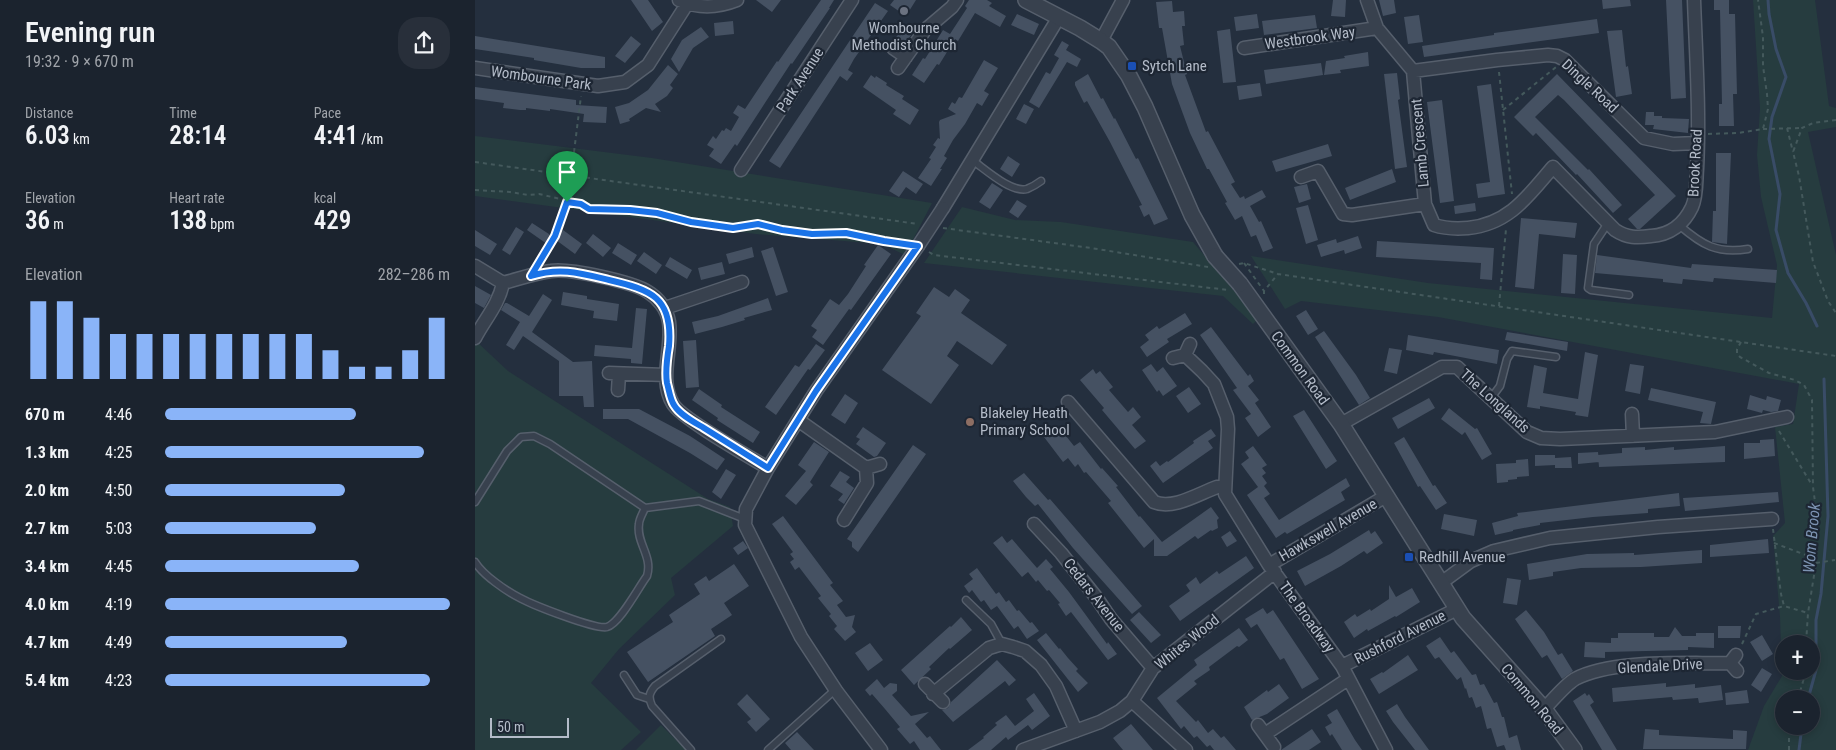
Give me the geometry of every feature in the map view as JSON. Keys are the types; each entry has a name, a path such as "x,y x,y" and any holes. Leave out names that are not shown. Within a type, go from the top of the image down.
{"street":[{"name":"Wombourne Park","path":"475,68 598,86 625,82 639,74 649,65 683,2 704,7 714,7 737,0"},
{"name":"Park Avenue","path":"759,167 745,165 852,0"},
{"path":"898,68 925,30 952,7 957,0"},
{"name":"Common Road","path":"1026,0 1109,47 1133,84 1145,107 1213,262 1236,287 1341,424 1457,609 1489,649 1545,708 1574,750"},
{"path":"1101,41 1123,0"},
{"path":"1367,0 1377,28 1413,71"},
{"name":"Brook Road","path":"1679,226 1693,205 1699,143 1694,0"},
{"path":"881,750 835,689 801,637 747,533 745,525 746,508 768,468 816,391 943,208 1059,17"},
{"name":"Westbrook Way","path":"1244,48 1377,28"},
{"path":"893,48 906,57"},
{"name":"Dingle Road","path":"1413,71 1497,60 1548,55 1557,56 1565,60 1644,138 1673,144 1699,143"},
{"name":"Lamb Crescent","path":"1413,71 1425,204 1435,225 1447,229 1479,227 1495,222 1510,212 1553,167 1608,223"},
{"path":"1301,177 1318,172 1321,174 1343,214 1352,215 1425,204"},
{"path":"1608,223 1623,235 1634,238 1662,235 1673,231 1679,226"},
{"path":"475,266 503,283 562,270 632,285 647,291 665,308 669,320 670,333 666,375 669,394 674,406 687,417 768,468"},
{"path":"665,308 742,282"},
{"path":"475,338 501,294 503,283"},
{"path":"1068,402 1154,502 1163,506 1217,486 1225,486 1227,417 1213,384 1183,352"},
{"name":"The Longlands","path":"1341,424 1442,367 1457,367 1527,432 1541,438 1560,439 1715,432 1787,418"},
{"path":"618,390 614,373 666,375"},
{"path":"1632,414 1633,436"},
{"path":"798,420 867,468"},
{"path":"867,468 880,464"},
{"path":"845,520 867,483 867,468"},
{"name":"The Broadway","path":"1225,486 1225,494 1229,502 1272,568 1342,666 1386,750"},
{"name":"Hawkswell Avenue","path":"1272,568 1387,496"},
{"path":"1441,583 1471,561 1494,550 1550,538 1772,519"},
{"name":"Cedars Avenue","path":"1034,524 1061,553 1111,619 1153,668"},
{"name":"Whites Wood","path":"1023,750 1048,746 1076,731 1101,722 1132,701 1153,668 1272,568"},
{"name":"Rushford Avenue","path":"1342,666 1457,609"},
{"path":"934,693 989,648 1002,644 1025,652 1041,665 1056,686 1076,731"},
{"name":"Glendale Drive","path":"1545,708 1574,680 1602,670 1625,666 1736,659"},
{"path":"1274,746 1261,730 1348,680"},
{"path":"1132,701 1186,750"}],"lane":[{"path":"972,160 1005,184 1015,188 1026,190 1041,181"},
{"path":"1608,223 1594,244 1588,288 1629,295"},
{"path":"1679,226 1695,240 1710,248 1735,251 1748,249"},
{"path":"1491,398 1500,386 1507,359 1512,351 1555,357"},
{"path":"475,502 507,451 521,438 534,436 550,444 645,508 699,501 745,519"},
{"path":"475,562 481,570 519,598 589,625 605,628 615,623 647,576 650,567 641,542 638,524 645,508"},
{"path":"966,600 991,624 1002,644"},
{"path":"691,750 652,706 649,699 650,692 655,686 721,638"},
{"path":"624,675 637,695 649,699"},
{"path":"768,750 835,689"}],"path":[{"path":"1759,0 1763,38 1763,66 1767,94 1767,109 1763,129"},
{"path":"1497,60 1503,110 1510,212 1499,306"},
{"path":"1503,110 1565,60"},
{"path":"531,276 555,236 567,202 583,84"},
{"path":"1699,143 1704,134 1801,128 1813,123 1836,120"},
{"path":"1787,128 1799,176 1813,262 1828,301 1836,313"},
{"path":"1793,152 1801,128"},
{"path":"475,162 925,225"},
{"path":"475,190 528,195 539,194 581,204 589,209 657,213 691,222 733,228 758,224 782,230 812,234 846,233 918,246 934,255 1236,287"},
{"path":"935,226 1091,248 1213,262"},
{"path":"1244,263 1264,291 1278,274"},
{"path":"1240,264 1244,263 1278,274 1836,356"},
{"path":"1741,341 1737,349 1737,354 1740,357 1769,373 1795,380 1804,385 1812,400 1813,487 1817,524 1816,563 1807,613 1806,635"},
{"path":"1772,420 1813,487"},
{"path":"1772,519 1784,606"},
{"path":"1774,542 1811,558 1816,563"},
{"path":"1816,563 1836,560"},
{"path":"1736,659 1756,614 1784,606 1807,613"},
{"path":"1789,735 1789,750"}],"green space":[{"path":"1753,0 1815,0 1829,106 1836,108 1836,127 1808,132 1836,255 1836,750 1748,750 1764,706 1780,680 1820,680 1820,635 1781,635 1773,536 1785,523 1775,427 1793,424 1799,384 1438,317 1301,301 1285,309 1251,256 1428,283 1772,318 1777,265 1761,197 1757,155 1760,108"},
{"path":"475,136 652,158 932,203 905,255 882,244 756,234 475,196"},
{"path":"962,207 1015,220 1061,222 1193,242 1258,319 1253,324 1223,296 924,263"},
{"path":"475,340 508,371 708,499 730,507 733,526 671,578 675,595 619,649 591,683 641,732 621,750 475,750"},
{"path":"661,725 686,750 636,750"}],"building":[{"path":"631,0 648,0 663,22 652,31"},
{"path":"756,0 781,0 772,12"},
{"path":"821,0 834,0 737,146 735,144 721,164 709,156 714,149 707,145 713,136 716,139 722,130 724,131 726,128 731,131 739,117 733,113 738,105 745,109"},
{"name":"Wombourne Methodist Church","path":"894,0 916,0 906,16 890,5"},
{"path":"969,0 987,0 992,3 989,6 1006,16 1000,27 975,13 958,41 955,39 939,65 937,64 924,83 912,75 923,58 925,59 943,30 950,34 967,8 965,6"},
{"path":"1333,0 1346,0 1345,17 1331,16"},
{"path":"1379,0 1394,0 1396,13 1383,16"},
{"path":"1602,0 1630,0 1631,6 1603,9"},
{"path":"1666,0 1682,0 1686,98 1671,99"},
{"path":"1714,0 1729,0 1729,14 1735,14 1737,94 1733,94 1734,126 1719,126 1719,104 1722,104 1720,10 1714,10"},
{"path":"1172,1 1173,12 1184,11 1185,26 1182,26 1184,45 1180,46 1187,74 1185,75 1206,132 1208,131 1235,182 1231,184 1240,198 1244,196 1245,199 1262,190 1266,197 1250,206 1259,222 1261,221 1273,248 1263,252 1256,235 1251,237 1242,216 1235,220 1225,203 1227,202 1209,169 1207,169 1190,133 1172,84 1162,28 1159,28 1156,2"},
{"path":"875,3 888,11 854,59 848,70 853,73 847,81 840,76 780,168 769,161"},
{"path":"1017,14 1039,24 1034,35 1011,25"},
{"path":"1257,14 1259,28 1236,31 1234,17"},
{"path":"1315,15 1317,28 1264,35 1262,21"},
{"path":"1419,15 1423,42 1408,44 1404,17"},
{"path":"1597,19 1599,33 1424,57 1422,46 1494,35 1494,33"},
{"path":"733,21 734,34 715,36 714,23"},
{"path":"905,24 914,31 904,45 895,39"},
{"path":"701,27 709,37 693,48 679,72 671,59 682,40"},
{"path":"1230,29 1236,82 1223,83 1217,31"},
{"path":"1622,30 1626,67 1628,66 1632,94 1616,97 1607,31"},
{"path":"475,36 605,57 605,68 581,68 534,60 534,58 475,49"},
{"path":"631,36 641,44 625,63 615,56"},
{"path":"1062,41 1069,45 1066,50 1081,59 1077,67 1067,62 1039,108 1029,102 1046,72 1050,74 1059,58 1054,55"},
{"path":"1368,52 1369,66 1340,70 1341,73 1324,75 1326,61"},
{"path":"984,60 998,68 984,91 989,94 982,106 977,103 953,140 944,156 947,158 940,169 942,169 931,186 918,178 931,159 929,158 936,147 933,145 938,138 940,139 939,122 956,114 948,109 952,102 955,104 959,97 962,98"},
{"path":"1321,63 1323,75 1266,84 1264,70"},
{"path":"668,65 678,74 670,85 673,88 667,96 655,104 661,112 646,108 629,119 630,121 620,124 615,107 629,103 648,90"},
{"path":"1397,73 1400,99 1398,100 1407,167 1395,169 1384,74"},
{"path":"1088,74 1101,99 1103,98 1115,118 1136,159 1138,158 1168,219 1154,225 1149,214 1144,217 1139,206 1142,205 1110,142 1087,101 1084,103 1075,85 1075,82"},
{"path":"1557,74 1676,196 1640,229 1637,229 1628,219 1655,195 1564,100 1558,95 1535,117 1589,169 1622,205 1613,213 1536,133 1533,136 1514,117"},
{"path":"871,75 887,83 886,85 904,96 902,99 919,110 910,125 893,114 896,110 863,87"},
{"path":"1260,83 1262,96 1239,100 1237,86"},
{"path":"1491,84 1505,194 1478,198 1476,184 1490,182 1477,86"},
{"path":"475,87 576,100 576,105 607,107 606,123 583,122 584,114 550,109 550,111 503,108 504,103 475,99"},
{"path":"1442,100 1454,201 1440,203 1427,102"},
{"path":"1024,104 1034,109 1026,124 1016,119"},
{"path":"1646,112 1654,112 1654,116 1662,116 1662,118 1689,119 1688,133 1653,129 1654,125 1645,125"},
{"path":"1328,144 1332,156 1276,172 1272,161"},
{"path":"1716,153 1731,153 1727,244 1712,242 1713,211 1716,211"},
{"path":"1008,156 1020,164 1012,177 1000,169"},
{"path":"1392,169 1396,182 1350,200 1345,188"},
{"path":"903,171 923,184 916,194 906,187 899,197 889,191"},
{"path":"992,183 1003,190 990,209 979,202"},
{"path":"1307,184 1311,199 1299,203 1294,187"},
{"path":"1017,200 1027,206 1018,218 1009,212"},
{"path":"1475,203 1476,211 1455,214 1454,206"},
{"path":"1308,205 1318,240 1306,244 1296,208"},
{"path":"1521,218 1577,223 1575,238 1539,234 1534,289 1515,287"},
{"path":"532,223 552,236 547,244 527,230"},
{"path":"516,227 524,232 510,255 502,250"},
{"path":"475,230 497,244 490,255 475,246"},
{"path":"563,230 582,244 575,254 556,240"},
{"path":"593,234 611,248 603,257 586,243"},
{"path":"1358,236 1362,248 1345,254 1344,250 1321,257 1317,245 1336,239 1337,243"},
{"path":"1377,241 1494,248 1492,280 1480,279 1481,263 1376,257"},
{"path":"618,243 637,255 631,265 612,253"},
{"path":"878,245 891,254 823,345 812,337 817,330 811,326 830,299 839,305 848,294"},
{"path":"752,247 754,257 729,264 726,254"},
{"path":"773,247 788,292 776,296 761,251"},
{"path":"644,252 662,265 656,274 637,261"},
{"path":"1563,254 1577,255 1575,294 1561,293"},
{"path":"1597,255 1691,268 1692,264 1777,270 1776,283 1714,278 1713,282 1683,279 1682,284 1663,282 1663,279 1595,273"},
{"path":"670,257 692,270 687,279 665,266"},
{"path":"722,262 725,274 701,280 698,268"},
{"path":"475,286 491,295 484,308 475,303"},
{"path":"934,287 949,297 955,289 970,300 961,313 1007,345 992,365 957,341 947,356 959,365 931,404 882,370 921,316 916,313"},
{"path":"563,292 587,296 587,299 619,304 617,321 593,318 594,311 561,305"},
{"path":"543,294 552,300 532,332 573,362 592,361 594,407 584,407 583,396 559,396 559,361 523,336 514,350 506,345 520,322 501,310 505,303 529,316"},
{"path":"768,298 772,310 744,318 745,320 695,334 692,322 718,316"},
{"path":"636,308 647,309 642,364 631,363 631,359 594,356 595,345 632,348"},
{"path":"1306,310 1318,329 1308,335 1296,316"},
{"path":"1185,313 1192,324 1167,339 1169,342 1147,357 1140,347 1149,340 1145,335 1157,326 1159,329"},
{"path":"1211,327 1248,376 1250,374 1254,381 1248,386 1259,400 1255,403 1271,427 1258,437 1245,418 1251,414 1233,390 1237,388 1200,335"},
{"path":"1324,331 1370,398 1359,405 1315,337"},
{"path":"1507,332 1568,342 1567,351 1505,340"},
{"path":"1408,335 1499,350 1497,364 1434,352 1433,355 1406,350"},
{"path":"696,340 699,387 686,388 683,341"},
{"path":"816,344 825,350 810,370 808,369 776,415 765,407 795,365 799,367"},
{"path":"1389,348 1402,350 1397,374 1384,371"},
{"path":"1585,352 1598,355 1588,417 1575,415 1576,412 1540,406 1540,409 1527,407 1534,365 1547,368 1543,393 1578,399"},
{"path":"1151,364 1157,372 1163,367 1177,386 1163,396 1159,390 1157,392 1142,370"},
{"path":"1630,364 1644,366 1640,394 1625,391"},
{"path":"1093,369 1096,374 1100,371 1113,387 1109,390 1128,412 1133,407 1141,417 1132,425 1146,441 1135,449 1080,380"},
{"path":"1189,387 1201,404 1188,413 1176,396"},
{"path":"1651,388 1716,402 1711,424 1700,423 1703,412 1648,400"},
{"path":"699,389 722,405 721,407 760,432 753,443 717,420 718,418 692,400"},
{"path":"845,394 858,403 845,424 831,415"},
{"path":"1750,395 1766,400 1767,396 1781,400 1778,411 1763,410 1762,413 1747,409"},
{"path":"1429,398 1435,408 1398,429 1392,418"},
{"path":"1449,408 1475,429 1477,428 1492,454 1482,460 1465,432 1462,435 1441,419"},
{"path":"603,409 639,409 690,436 725,459 717,470 628,419 603,419"},
{"path":"1304,410 1337,461 1326,469 1293,416"},
{"path":"1058,426 1074,446 1080,442 1101,469 1118,486 1116,487 1139,517 1162,542 1211,507 1219,518 1217,520 1218,528 1211,530 1198,539 1195,536 1167,556 1154,556 1154,539 1144,548 1108,503 1111,501 1086,472 1084,473 1078,464 1075,467 1068,458 1063,462 1044,437"},
{"path":"863,427 886,443 877,456 874,457 856,444 860,439 856,437"},
{"path":"1211,429 1216,436 1208,441 1213,448 1163,483 1150,466 1156,461 1160,466 1168,462"},
{"path":"1404,437 1433,486 1435,485 1447,503 1436,510 1420,486 1418,487 1394,443"},
{"path":"1774,439 1775,456 1744,459 1744,443 1760,443 1760,440"},
{"path":"814,442 829,452 810,482 813,485 796,505 785,496 806,471 798,465"},
{"path":"913,445 926,454 858,552 852,547 852,542 847,539"},
{"path":"1253,446 1267,465 1262,468 1266,473 1262,476 1267,483 1264,486 1270,494 1264,498 1279,520 1346,478 1350,486 1341,492 1345,500 1287,534 1285,532 1276,538 1247,495 1258,487 1241,464 1249,458 1245,452"},
{"path":"1725,446 1725,462 1599,467 1598,455 1622,453 1622,448 1645,447 1645,450 1674,447 1674,450"},
{"path":"1598,452 1599,462 1578,464 1578,453"},
{"path":"1535,455 1555,455 1555,458 1571,457 1572,468 1555,468 1555,465 1535,466"},
{"path":"1528,459 1529,476 1517,477 1517,479 1508,480 1508,482 1497,483 1496,464 1516,463 1516,460"},
{"path":"726,469 736,475 721,499 712,492"},
{"path":"840,471 850,477 846,482 854,488 844,504 838,500 843,494 830,486"},
{"path":"1024,473 1048,500 1050,499 1142,606 1132,614 1073,548 1038,504 1035,506 1026,497 1013,481"},
{"path":"1778,492 1779,502 1685,511 1683,498"},
{"path":"1679,493 1680,506 1648,509 1648,513 1540,523 1540,525 1495,535 1492,523 1518,516 1517,513"},
{"path":"1444,514 1477,520 1474,536 1441,529"},
{"path":"783,516 833,583 830,585 843,601 837,605 846,617 855,615 852,627 856,632 845,641 834,629 837,626 829,616 831,614 818,598 821,596 799,567 795,570 790,562 794,559 790,554 793,552 772,524"},
{"path":"1369,530 1371,534 1375,531 1383,543 1367,554 1364,551 1305,586 1297,571 1330,554"},
{"path":"1230,531 1237,541 1227,547 1221,537"},
{"path":"1002,536 1007,543 1012,539 1037,568 1046,559 1053,567 1050,569 1107,644 1108,642 1117,654 1108,660 1071,612 1066,616 1058,604 1060,603 1049,590 1047,591 1038,580 1036,582 1028,572 1022,577 993,543"},
{"path":"1768,539 1769,553 1710,557 1710,545"},
{"path":"743,541 748,548 738,555 733,548"},
{"path":"1702,550 1702,563 1581,568 1553,572 1553,576 1529,580 1527,564 1587,554 1634,553 1634,555"},
{"path":"1246,556 1254,568 1180,621 1169,606 1190,591 1186,585 1196,577 1200,584 1217,571 1219,574"},
{"path":"734,564 749,586 724,603 732,615 711,629 715,636 648,682 627,652 673,622 669,615 700,594 694,584 706,576 709,581"},
{"path":"977,568 996,594 999,592 1006,602 1009,600 1017,611 1019,610 1039,631 1027,639 1018,626 1014,629 997,606 991,610 984,600 981,602 972,590 969,593 964,586 973,579 969,574"},
{"path":"1507,578 1521,580 1517,605 1503,603"},
{"path":"1389,585 1396,597 1412,588 1420,602 1396,617 1368,631 1367,629 1354,638 1344,622 1355,614 1357,617 1370,609 1371,611 1389,599"},
{"path":"1263,608 1267,614 1273,610 1319,679 1302,689 1284,658 1280,660 1257,624 1251,628 1245,619"},
{"path":"1526,610 1544,632 1558,655 1562,653 1573,671 1562,679 1547,655 1542,658 1515,619"},
{"path":"1139,612 1161,635 1151,643 1130,620"},
{"path":"961,617 972,630 949,648 914,685 901,670"},
{"path":"1718,626 1741,626 1740,638 1718,638"},
{"path":"1675,627 1682,636 1696,636 1696,633 1714,633 1714,648 1688,647 1688,650 1605,652 1605,658 1584,657 1585,642 1611,643 1611,638 1618,638 1618,633 1654,633 1654,637 1669,637"},
{"path":"1239,628 1248,640 1209,667 1210,670 1194,681 1197,684 1176,701 1196,722 1198,720 1208,733 1213,729 1221,738 1224,736 1236,750 1214,750 1210,745 1207,747 1197,736 1194,738 1184,726 1181,729 1157,698 1197,665 1194,660"},
{"path":"1046,633 1088,683 1078,692 1037,640"},
{"path":"1762,635 1773,654 1762,661 1750,642"},
{"path":"1440,637 1451,653 1454,651 1472,675 1476,674 1480,685 1484,684 1494,703 1497,702 1502,717 1504,717 1509,738 1517,735 1521,750 1506,750 1504,745 1497,747 1491,728 1487,729 1481,706 1476,708 1472,697 1469,698 1461,677 1457,680 1439,657 1435,659 1426,646"},
{"path":"870,643 883,660 868,671 855,653"},
{"path":"1408,655 1418,670 1379,694 1370,679 1383,673"},
{"path":"997,660 1016,680 1009,686 1005,681 953,722 942,710 948,708 951,702"},
{"path":"1762,668 1772,674 1761,692 1751,685"},
{"path":"877,679 884,688 890,683 897,684 897,691 892,695 911,716 929,712 915,724 927,738 930,736 941,750 920,750 914,741 910,744 897,729 900,727 872,694 870,696 865,690"},
{"path":"1666,683 1666,687 1695,684 1695,688 1721,685 1723,700 1699,703 1698,698 1673,700 1672,697 1613,702 1612,688"},
{"path":"1279,684 1289,698 1267,714 1252,720 1244,707 1267,690 1268,692"},
{"path":"1747,690 1749,703 1726,705 1725,693"},
{"path":"1034,693 1050,716 1032,730 1028,725 1008,740 1006,737 991,750 968,750 984,738 997,725 995,723 1006,715 1015,726 1034,711 1026,699"},
{"path":"1585,693 1587,696 1589,694 1594,702 1590,705 1617,750 1602,750 1573,701"},
{"path":"747,694 770,719 756,732 747,722 751,719 737,704"},
{"path":"1397,704 1429,750 1415,750 1393,722 1386,711"},
{"path":"1337,709 1362,750 1342,750 1332,734 1330,736 1325,727 1332,723 1327,715"},
{"path":"1131,724 1153,750 1123,750 1113,738"},
{"path":"1312,729 1321,742 1309,750 1281,750"},
{"path":"1645,729 1659,730 1659,735 1733,739 1733,730 1747,731 1746,749 1643,749"},
{"path":"797,732 814,750 791,750 785,743"}],"waterway":[{"name":"Wom Brook","path":"1768,0 1776,49 1786,77 1772,117 1769,139 1780,194 1776,230 1788,273 1817,326"},
{"name":"Wom Brook","path":"1810,690 1816,670 1816,620 1821,594 1828,516 1824,379"},
{"name":"Wom Brook","path":"1799,750 1801,735"}],"place":[{"name":"Wombourne Methodist Church","path":"904,11"},
{"name":"Sytch Lane","path":"1132,66"},
{"name":"Blakeley Heath Primary School","path":"970,422"},
{"name":"Redhill Avenue","path":"1409,557"}],"route":[{"path":"567,202 581,204 589,209 657,213 691,222 733,228 758,224 782,230 812,234 846,233 918,246 816,391 768,468 687,417 674,406 669,394 666,375 670,333 669,320 665,308 655,297 647,291 632,285 578,272 562,270 531,276 555,236 567,202"}]}
